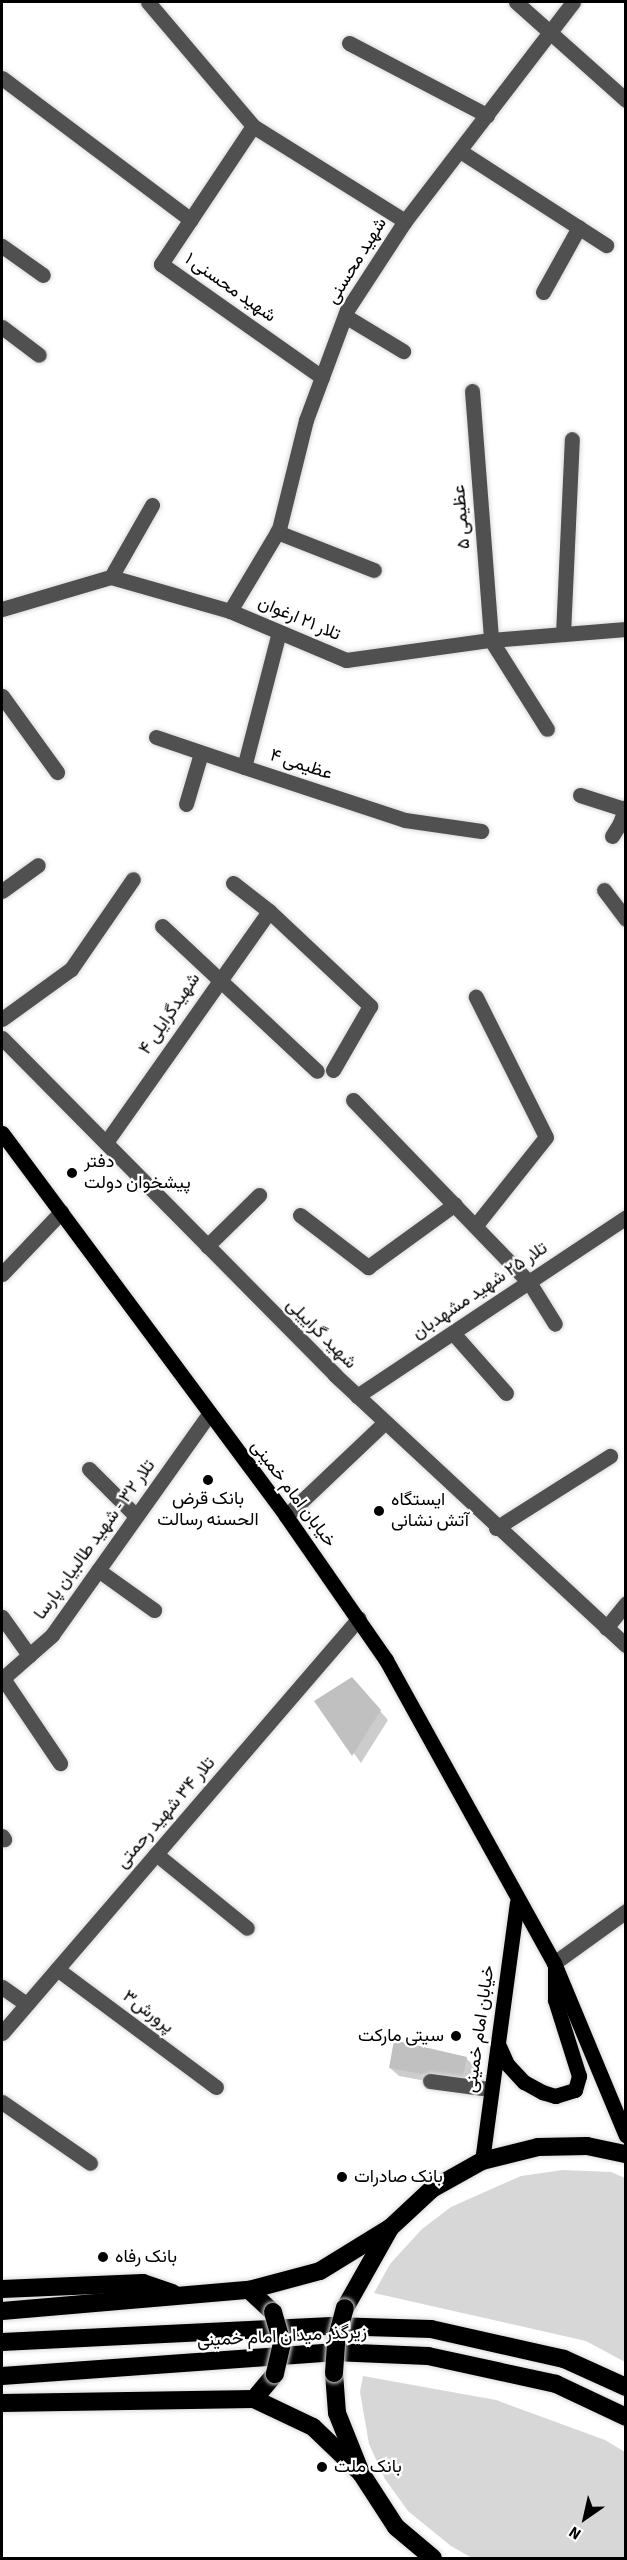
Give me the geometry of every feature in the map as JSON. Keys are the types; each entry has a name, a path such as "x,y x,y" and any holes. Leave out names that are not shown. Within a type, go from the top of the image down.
{"highway":[{"path":"2,2311 249,2290 320,2271 390,2228 432,2189 482,2161 538,2147 587,2146 626,2154"},
{"path":"360,2473 337,2414 334,2373 336,2341 345,2308 390,2228"},
{"path":"2,2289 143,2283 180,2296"},
{"path":"249,2290 273,2312 282,2343 275,2374 254,2399"},
{"name":"زیرگذر میدان امام خمینی","path":"2,2342 332,2326 430,2329 564,2359 626,2387"},
{"name":"زیرگذر میدان امام خمینی","path":"2,2376 333,2352 428,2356 556,2384 626,2417"},
{"path":"2,2403 254,2399 314,2427 360,2473 396,2527 434,2559"}],"main road":[{"name":"خیابان امام خمینی","path":"2,1133 286,1516 386,1660 517,1902 555,1965 624,2128"},
{"name":"خیابان امام خمینی","path":"482,2161 517,1902"},
{"path":"499,2046 513,2070 542,2092 555,2096 575,2090 579,2076 555,2000 555,1965"}],"street":[{"path":"148,2 253,126 405,220"},
{"path":"516,2 548,33 626,100"},
{"name":"شهید محسنی","path":"230,611 277,532 306,420 345,316 405,220 573,2"},
{"path":"349,43 487,115"},
{"path":"2,78 191,220"},
{"name":"شهید محسنی ۱","path":"253,126 161,264 322,377"},
{"path":"460,151 606,245"},
{"path":"543,292 579,227"},
{"path":"3,250 43,275"},
{"path":"345,316 403,351"},
{"path":"2,327 39,355"},
{"name":"عظیمی ۵","path":"472,391 491,640"},
{"path":"563,634 572,439"},
{"path":"2,609 111,577 152,505"},
{"path":"277,532 374,570"},
{"name":"تلار ۲۱ ارغوان","path":"111,577 230,611 346,660 491,640 626,629"},
{"name":"عظیمی ۴","path":"279,632 244,767 405,820 481,831"},
{"path":"491,640 547,729"},
{"path":"2,696 57,772"},
{"path":"156,737 244,767"},
{"path":"186,804 201,753"},
{"path":"580,795 622,820"},
{"path":"2,891 38,865"},
{"path":"2,1019 70,969 133,879"},
{"path":"233,883 269,911 370,1006 333,1070"},
{"path":"604,890 626,919"},
{"name":"شهیدگرایلی ۴","path":"107,1142 217,981 269,911"},
{"path":"162,926 217,981 317,1071"},
{"path":"476,997 546,1137 476,1225"},
{"name":"شهید گراییلی","path":"2,1038 384,1423 626,1645"},
{"path":"352,1100 529,1281 555,1324"},
{"path":"207,1246 259,1195"},
{"path":"300,1215 368,1267 455,1204"},
{"path":"2,1274 62,1212"},
{"name":"تلار ۲۵ شهید مشهدبان","path":"357,1396 626,1217"},
{"path":"453,1332 506,1393"},
{"name":"تلار ۳۲ - شهید طالبیان پارسا","path":"2,1678 52,1635 209,1414"},
{"path":"286,1516 384,1423"},
{"path":"496,1528 610,1456"},
{"path":"89,1469 136,1516"},
{"path":"98,1570 154,1610"},
{"path":"606,1628 626,1603"},
{"path":"2,1617 29,1655"},
{"name":"تلار ۳۴ شهید رحمتی","path":"2,2033 359,1618"},
{"path":"2,1678 60,1763"},
{"path":"156,1854 247,1928"},
{"path":"555,1965 626,1911"},
{"name":"پرورش۳","path":"57,1969 216,2087"},
{"path":"2,1987 26,2004"},
{"path":"430,2081 490,2089"},
{"path":"2,2102 90,2163"}],"shaded area":[{"path":"563,2170 611,2172 625,2178 625,2362 586,2341 374,2293 390,2264 422,2229 451,2207 521,2176"},
{"path":"363,2376 496,2400 605,2440 625,2452 625,2558 472,2558 451,2546 408,2511 385,2479 369,2444 360,2392"}],"building":[{"path":"352,1677 381,1710 352,1756 314,1701"},
{"path":"394,2040 467,2057 462,2081 389,2068"}],"place":[{"name":"دفتر پیشخوان دولت","path":"72,1173"},
{"name":"بانک قرض الحسنه رسالت","path":"208,1480"},
{"name":"ایستگاه آتش نشانی","path":"379,1511"},
{"name":"سیتی مارکت","path":"456,2036"},
{"name":"بانک صادرات","path":"342,2177"},
{"name":"بانک رفاه","path":"103,2257"},
{"name":"بانک ملت","path":"322,2467"}]}
